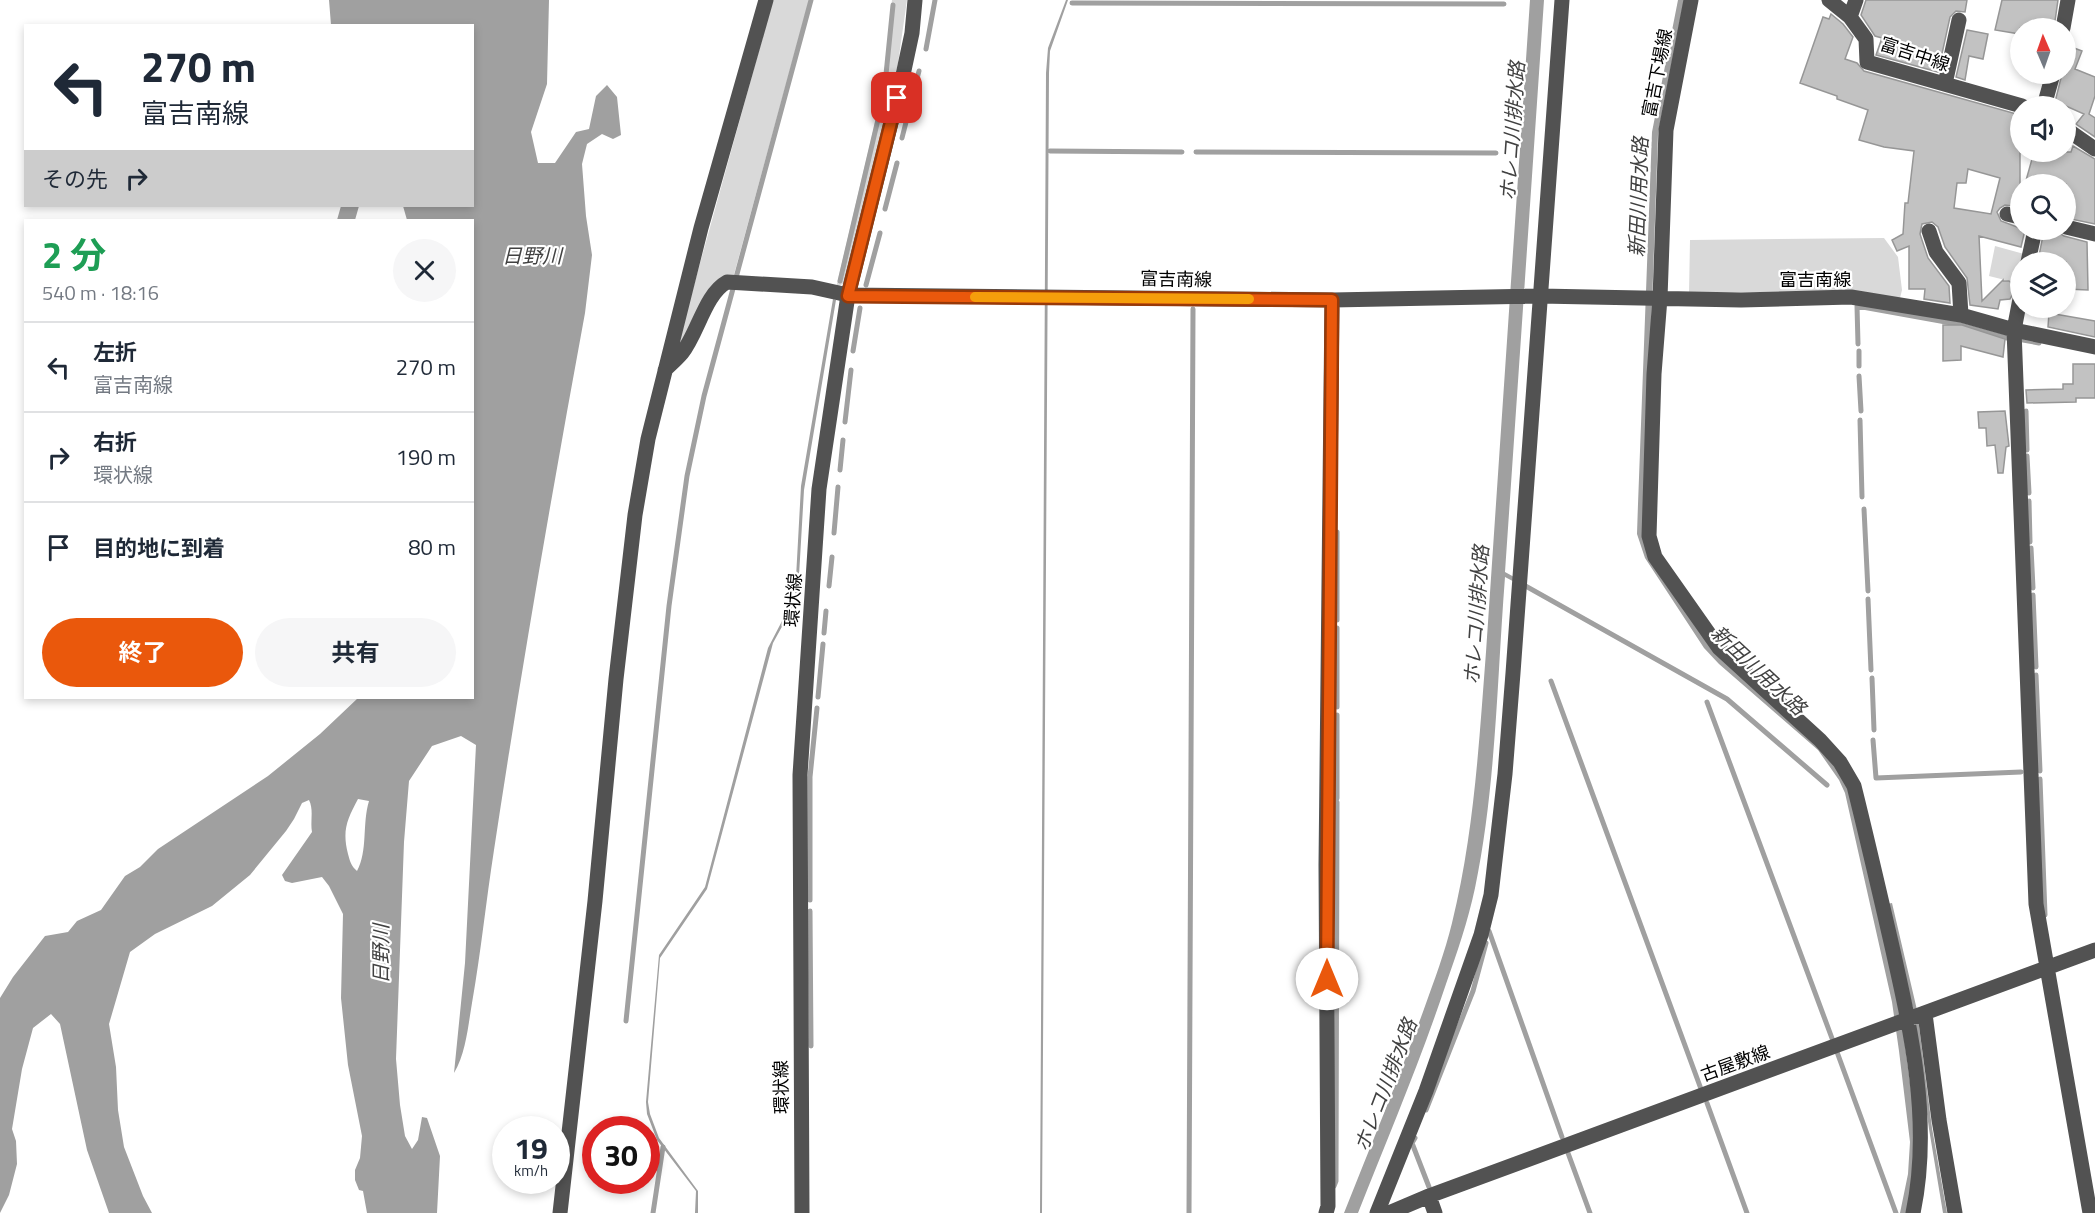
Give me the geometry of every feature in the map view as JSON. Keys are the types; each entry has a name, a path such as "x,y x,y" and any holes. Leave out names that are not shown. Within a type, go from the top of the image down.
{"street":[{"path":"560,1213 635,515 648,439 701,228 766,0"},
{"name":"環状線","path":"802,1213 800,775 819,489 848,296 903,75 912,33 915,0"},
{"path":"1377,1213 1460,998 1481,935 1491,895 1505,774 1526,520 1536,296 1562,0"},
{"name":"富吉下場線","path":"1691,0 1666,130 1649,536 1655,557 1719,648 1820,740 1840,762 1854,786 1909,1021 1922,1129 1919,1186 1913,1213"},
{"name":"富吉中線","path":"1829,0 1850,17 1866,39 1867,62 2010,103"},
{"path":"1850,17 1856,0"},
{"path":"2065,18 2068,0"},
{"path":"1945,84 1959,20"},
{"path":"2076,136 2095,149"},
{"path":"2076,229 2095,234"},
{"path":"1929,231 1936,252 1959,283 1961,315"},
{"name":"富吉南線","path":"666,370 683,352 713,296 721,285 727,282 812,287 848,296 1332,300 1504,296 1741,300 1851,297 1961,315 2014,330 2095,347"},
{"path":"1326,1213 1328,1206 1326,854 1332,300"},
{"path":"2016,318 2014,330 2036,904 2090,1213"},
{"name":"古屋敷線","path":"1389,1213 1429,1196 2095,951"},
{"path":"1925,1014 1954,1213"},
{"path":"1429,1196 1436,1213"}],"shaded area":[{"path":"773,0 809,0 733,278 676,350"},
{"path":"892,0 907,0 898,63 844,283 836,288 882,93"},
{"path":"1884,238 1898,257 1902,290 1900,298 1850,291 1689,293 1690,240"},
{"path":"1995,246 2017,252 2010,252 2010,281 1989,276"}],"water":[{"name":"日野川","path":"329,0 549,0 547,84 531,132 538,163 555,163 576,132 589,129 596,96 607,85 617,97 621,135 613,139 602,134 587,144 582,164 592,255 585,313 515,716 468,1030 454,1073 465,963 476,745 461,736 432,746 409,781 404,842 396,1059 405,1136 412,1149 418,1140 422,1117 427,1118 440,1156 437,1213 367,1213 363,1191 359,1190 355,1180 362,1136 348,1065 341,998 343,914 322,877 292,883 285,881 282,875 312,832 309,800 302,803 286,831 250,875 212,906 155,934 130,952 109,1024 124,1147 152,1213 109,1213 87,1150 60,1024 51,1014 33,1028 22,1069 12,1129 16,1141 17,1164 9,1195 0,1213 0,998 13,977 45,936 68,932 77,921 101,910 125,876 140,867 158,849 268,776 320,734 357,699 474,699 474,219 407,219 403,207 474,207 474,24 331,24","holes":["358,799 369,801 363,855 357,871 352,865 345,838 347,825"]},
{"path":"1066,0 1068,0 1050,51 1049,73 1042,1213 1040,1213 1046,73 1048,48"},
{"path":"1530,0 1544,0 1505,572 1527,584 1526,588 1505,577 1492,772 1482,850 1466,925 1426,1042 1358,1213 1344,1213 1405,1060 1439,966 1452,923 1466,856 1481,720"},
{"path":"1678,0 1684,0 1658,134 1644,533 1702,635 1822,746 1847,781 1901,1015 1917,1135 1908,1213 1900,1213 1908,1174 1910,1142 1892,1002 1845,793 1839,780 1818,750 1719,664 1704,648 1645,558 1637,534 1652,132"},
{"path":"341,207 359,207 355,219 337,219"},
{"path":"833,299 836,300 804,490 798,593 773,643 707,889 660,958 648,1102 651,1116 648,1116 646,1102 659,955 705,887 768,648 795,596 801,486"},
{"path":"1892,903 1917,1010 1932,1128 1947,1213 1943,1213 1929,1129 1913,1009 1887,904"},
{"path":"660,1139 698,1191 698,1213 695,1213 696,1191 660,1144"}],"building":[{"path":"1866,0 1967,0 1965,12 1956,11 1950,17 1938,72 1876,55 1882,38 1875,36 1861,15"},
{"path":"2002,0 2058,0 2055,18 2010,18 2010,32 1995,30"},
{"path":"1831,14 1853,37 1845,59 1857,63 1864,71 2010,112 2010,162 2020,162 2020,174 2010,174 2010,206 2005,205 1997,212 2001,221 2010,224 2010,240 2023,240 2021,247 1979,236 1982,301 2003,280 2010,282 2010,299 2000,300 1998,309 1970,305 1967,278 1945,247 1938,227 1932,222 1922,224 1920,234 1928,258 1949,286 1950,303 1924,299 1925,289 1909,289 1909,246 1897,251 1892,240 1903,234 1905,203 1908,203 1914,151 1884,147 1859,140 1868,110 1800,83 1823,17 1829,19","holes":["1968,169 2000,178 1991,214 1954,208 1957,183 1966,183"]},
{"path":"1967,30 1988,34 1983,59 1969,56 1965,80 1956,77"},
{"path":"2076,49 2082,51 2076,66"},
{"path":"2076,69 2095,77 2095,96 2089,114 2095,118 2095,137 2076,124 2084,114 2076,110 2076,96 2056,96 2060,84 2076,84"},
{"path":"2076,148 2095,159 2095,224 2076,220 2076,174 2028,174 2031,162 2076,162"},
{"path":"2076,239 2087,242 2088,290 2076,289 2076,252 2040,252 2042,240"},
{"path":"2049,318 2076,318 2095,321 2095,337 2048,327"},
{"path":"1943,325 1962,325 2005,339 2003,357 1961,346 1961,360 1943,361"},
{"path":"2073,364 2095,364 2095,398 2076,398 2076,402 2027,403 2026,390 2063,389 2063,384 2073,384"},
{"path":"2005,411 2009,446 2006,447 2003,473 1998,473 1995,445 1987,446 1986,428 1979,428 1978,412"}],"waterway":[{"path":"626,1021 669,606 687,476 704,396 811,0"},
{"path":"926,49 935,0"},
{"path":"1072,3 1504,4"},
{"path":"840,281 884,94 893,5"},
{"path":"902,138 919,71"},
{"path":"1050,151 1182,152"},
{"name":"ホレコ川排水路","path":"1196,152 1496,153"},
{"path":"885,209 897,163"},
{"path":"866,285 880,233"},
{"path":"1858,344 1857,306 1957,324 2007,338"},
{"path":"853,351 860,308"},
{"path":"1189,1213 1193,309"},
{"path":"2023,340 2039,343"},
{"path":"1859,351 1859,366"},
{"path":"845,422 851,370"},
{"path":"1859,376 1861,411"},
{"path":"2026,411 2027,450"},
{"path":"1860,420 1862,497"},
{"path":"840,470 843,440"},
{"path":"2027,456 2029,493"},
{"path":"834,533 838,487"},
{"path":"2029,501 2030,542"},
{"path":"1864,509 1868,591"},
{"path":"1337,532 1337,620"},
{"path":"2031,548 2033,588"},
{"path":"829,586 832,557"},
{"path":"1522,584 1727,699 1827,785"},
{"path":"2033,595 2036,667"},
{"path":"1868,599 1871,670"},
{"path":"824,633 826,611"},
{"path":"1337,628 1337,707"},
{"path":"818,697 823,644"},
{"path":"2036,675 2040,771"},
{"path":"1872,678 1874,730"},
{"path":"1551,681 1701,1089"},
{"path":"1707,702 1833,1041"},
{"path":"810,900 810,777 817,708"},
{"path":"1337,715 1337,798"},
{"path":"1873,740 1876,778 2021,772"},
{"path":"2040,779 2045,915"},
{"path":"1334,1186 1336,1181 1337,802"},
{"path":"810,911 811,1046"},
{"path":"1489,931 1562,1137"},
{"path":"1426,1110 1473,991 1486,943"},
{"path":"1837,1052 1896,1213"},
{"path":"1707,1103 1747,1213"},
{"path":"1415,1138 1412,1143 1429,1187"},
{"path":"653,1213 663,1147"},
{"path":"1568,1153 1590,1213"}],"slow traffic":[{"path":"975,297 1249,299"}],"route":[{"path":"897,98 848,296 1332,300 1327,979"}],"water label":[{"name":"新田川用水路","path":"1638,197"},
{"name":"新田川用水路","path":"1759,670"}]}
